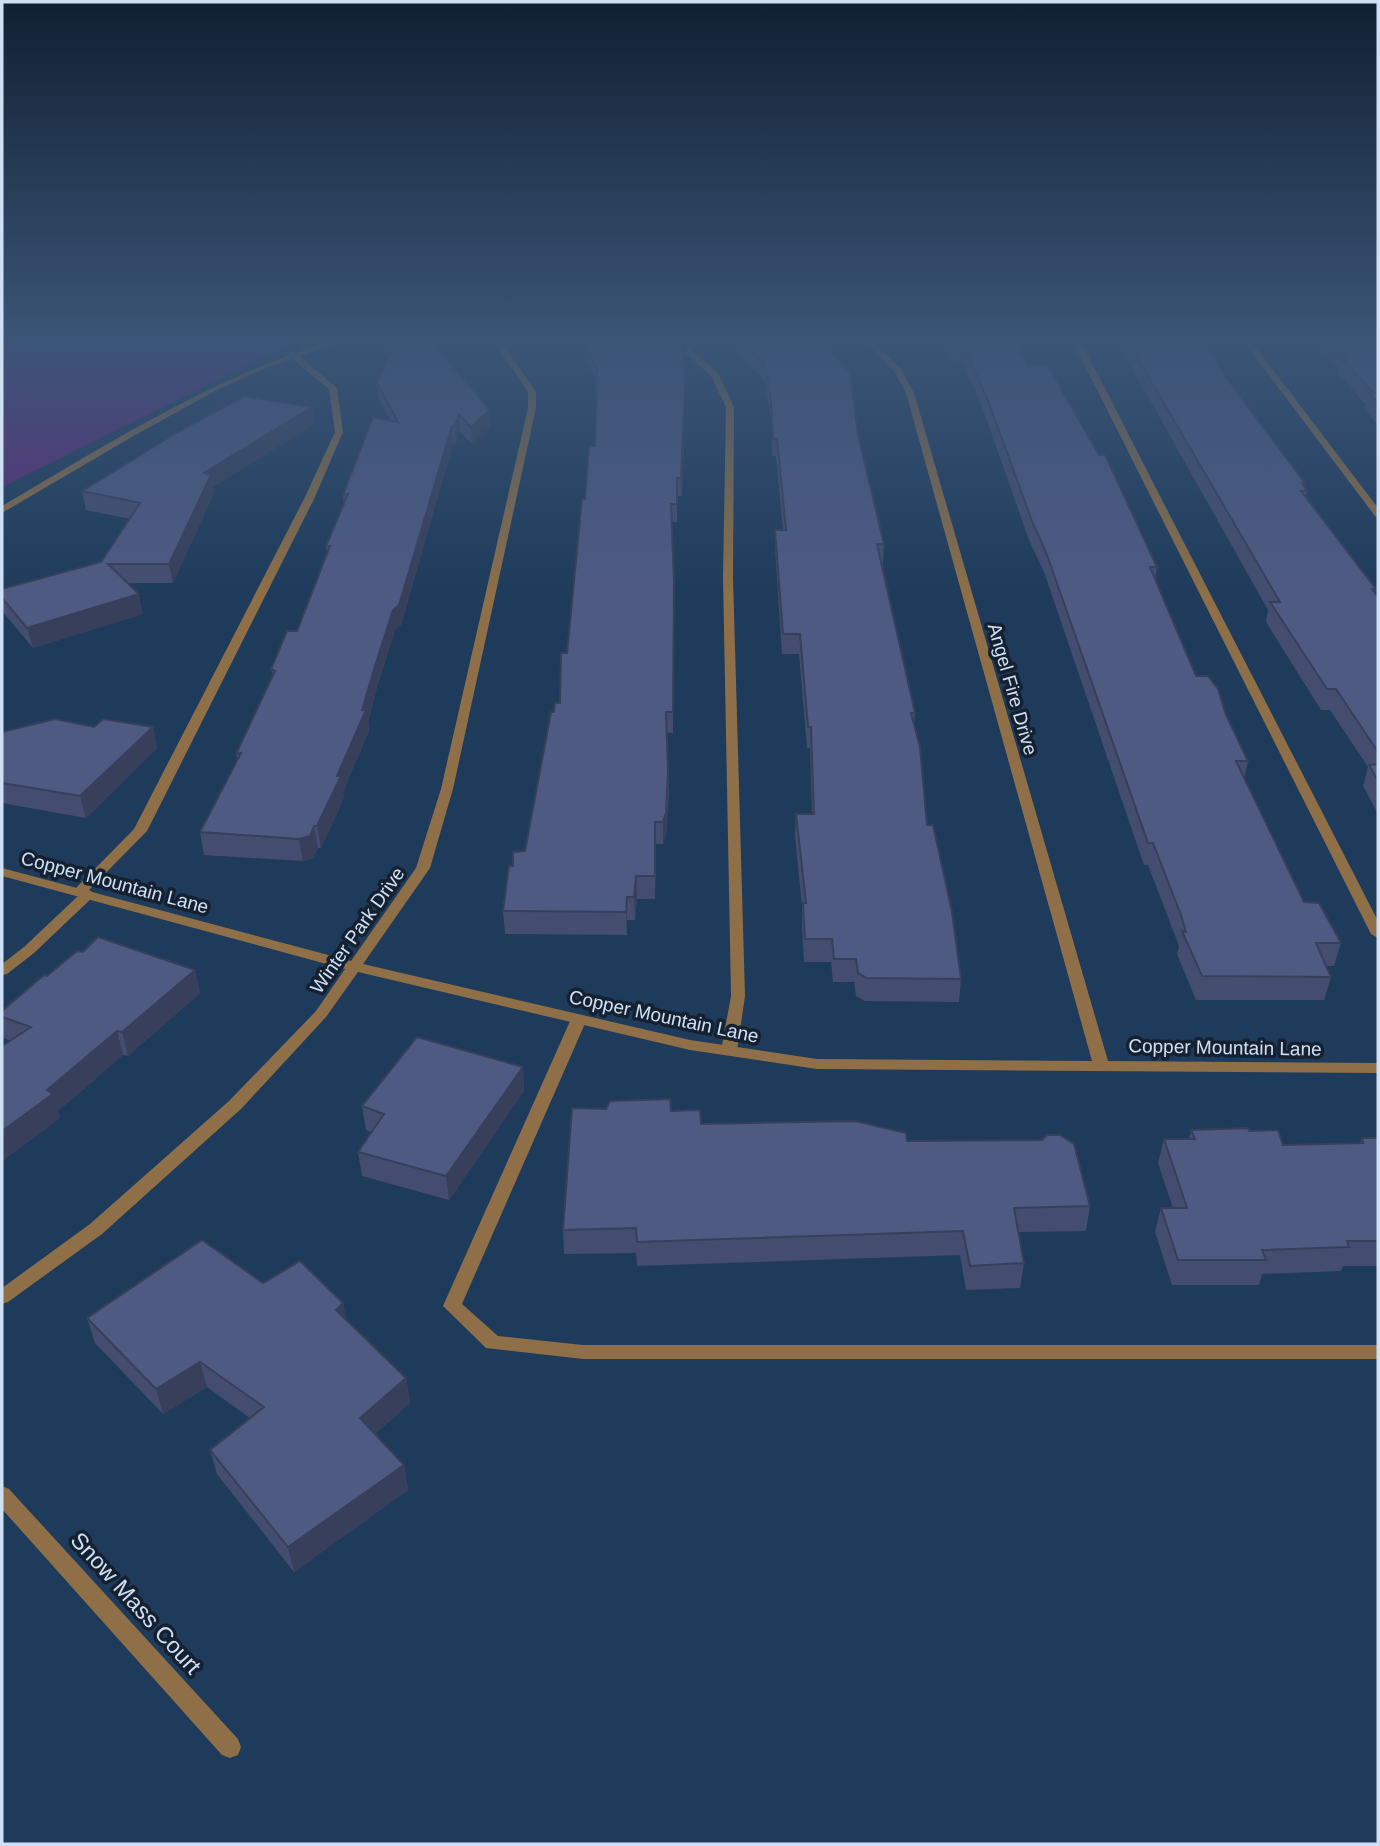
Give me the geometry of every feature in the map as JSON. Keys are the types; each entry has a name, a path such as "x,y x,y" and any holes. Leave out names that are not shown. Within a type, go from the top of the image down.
{"street":[{"path":"2,510 150,424"},
{"path":"2,971 29,950 140,831 310,497 339,432 338,424"},
{"name":"Winter Park Drive","path":"2,1297 96,1229 235,1105 321,1014 423,868 447,789 527,424"},
{"path":"729,1051 738,996 728,577 730,424"},
{"name":"Angel Fire Drive","path":"920,424 1101,1065"},
{"path":"1119,424 1378,934"},
{"path":"1310,424 1378,514"},
{"name":"Copper Mountain Lane","path":"2,872 355,967 690,1045 817,1064 1378,1068"},
{"path":"579,1019 452,1306 493,1343 583,1352 1378,1352"},
{"name":"Snow Mass Court","path":"2,1495 230,1747"}],"shaded area":[{"path":"2,424 129,424 2,487"}],"building":[{"path":"192,424 284,424 204,473 211,475 169,564 108,564 139,594 27,628 2,598 2,589 101,562 140,503 82,491"},
{"path":"370,424 456,424 452,426 399,605 393,610 375,666 362,710 366,710 337,776 341,776 317,826 314,826 310,836 299,839 200,832 241,753 236,754 275,671 271,669 287,631 297,631 330,546 326,546 348,494 343,495"},
{"path":"596,424 683,424 677,504 671,504 674,582 673,712 666,712 666,813 663,822 655,822 655,876 636,876 634,897 627,897 626,912 503,911 509,866 513,866 513,852 525,851 551,712 554,712 555,703 560,703 561,653 567,653 589,446 595,446"},
{"path":"772,424 857,424 884,544 877,544 915,713 911,713 920,747 927,825 933,825 952,912 961,979 867,978 858,973 856,959 834,959 832,939 805,939 803,903 806,903 796,814 814,814 811,727 808,727 800,634 783,634 775,530 786,530 777,439 773,439"},
{"path":"997,424 1081,424 1099,455 1105,455 1157,567 1150,567 1196,676 1208,676 1218,689 1226,715 1248,761 1236,761 1304,902 1319,903 1341,943 1316,943 1331,977 1202,976 1182,931 1186,932 1153,843 1148,843 1046,552"},
{"path":"1176,424 1261,424 1305,483 1302,483 1307,491 1301,491 1376,589 1372,589 1378,597 1378,752 1336,689 1327,689 1270,602 1280,602"},
{"path":"55,719 94,727 103,719 153,727 80,796 2,783 2,732"},
{"path":"1378,764 1378,781 1369,765"},
{"path":"98,937 195,970 122,1032 117,1031 47,1090 53,1094 2,1131 2,1046 31,1027 2,1017 2,1011 44,975 47,976 77,951 83,952"},
{"path":"417,1037 523,1067 446,1176 358,1152 384,1114 362,1106"},
{"path":"670,1099 671,1111 700,1110 701,1124 855,1121 906,1133 907,1141 1042,1140 1047,1135 1060,1135 1074,1144 1090,1206 1014,1208 1024,1263 970,1266 963,1231 637,1242 636,1228 563,1230 572,1108 606,1109 610,1101"},
{"path":"1248,1128 1249,1131 1278,1130 1283,1145 1363,1143 1362,1138 1378,1138 1378,1241 1347,1241 1349,1247 1262,1250 1266,1260 1178,1260 1161,1208 1187,1208 1164,1139 1195,1139 1191,1130"},
{"path":"202,1240 263,1283 300,1261 343,1303 336,1310 406,1378 360,1418 404,1465 288,1547 210,1450 264,1407 200,1362 156,1389 87,1318"}]}
